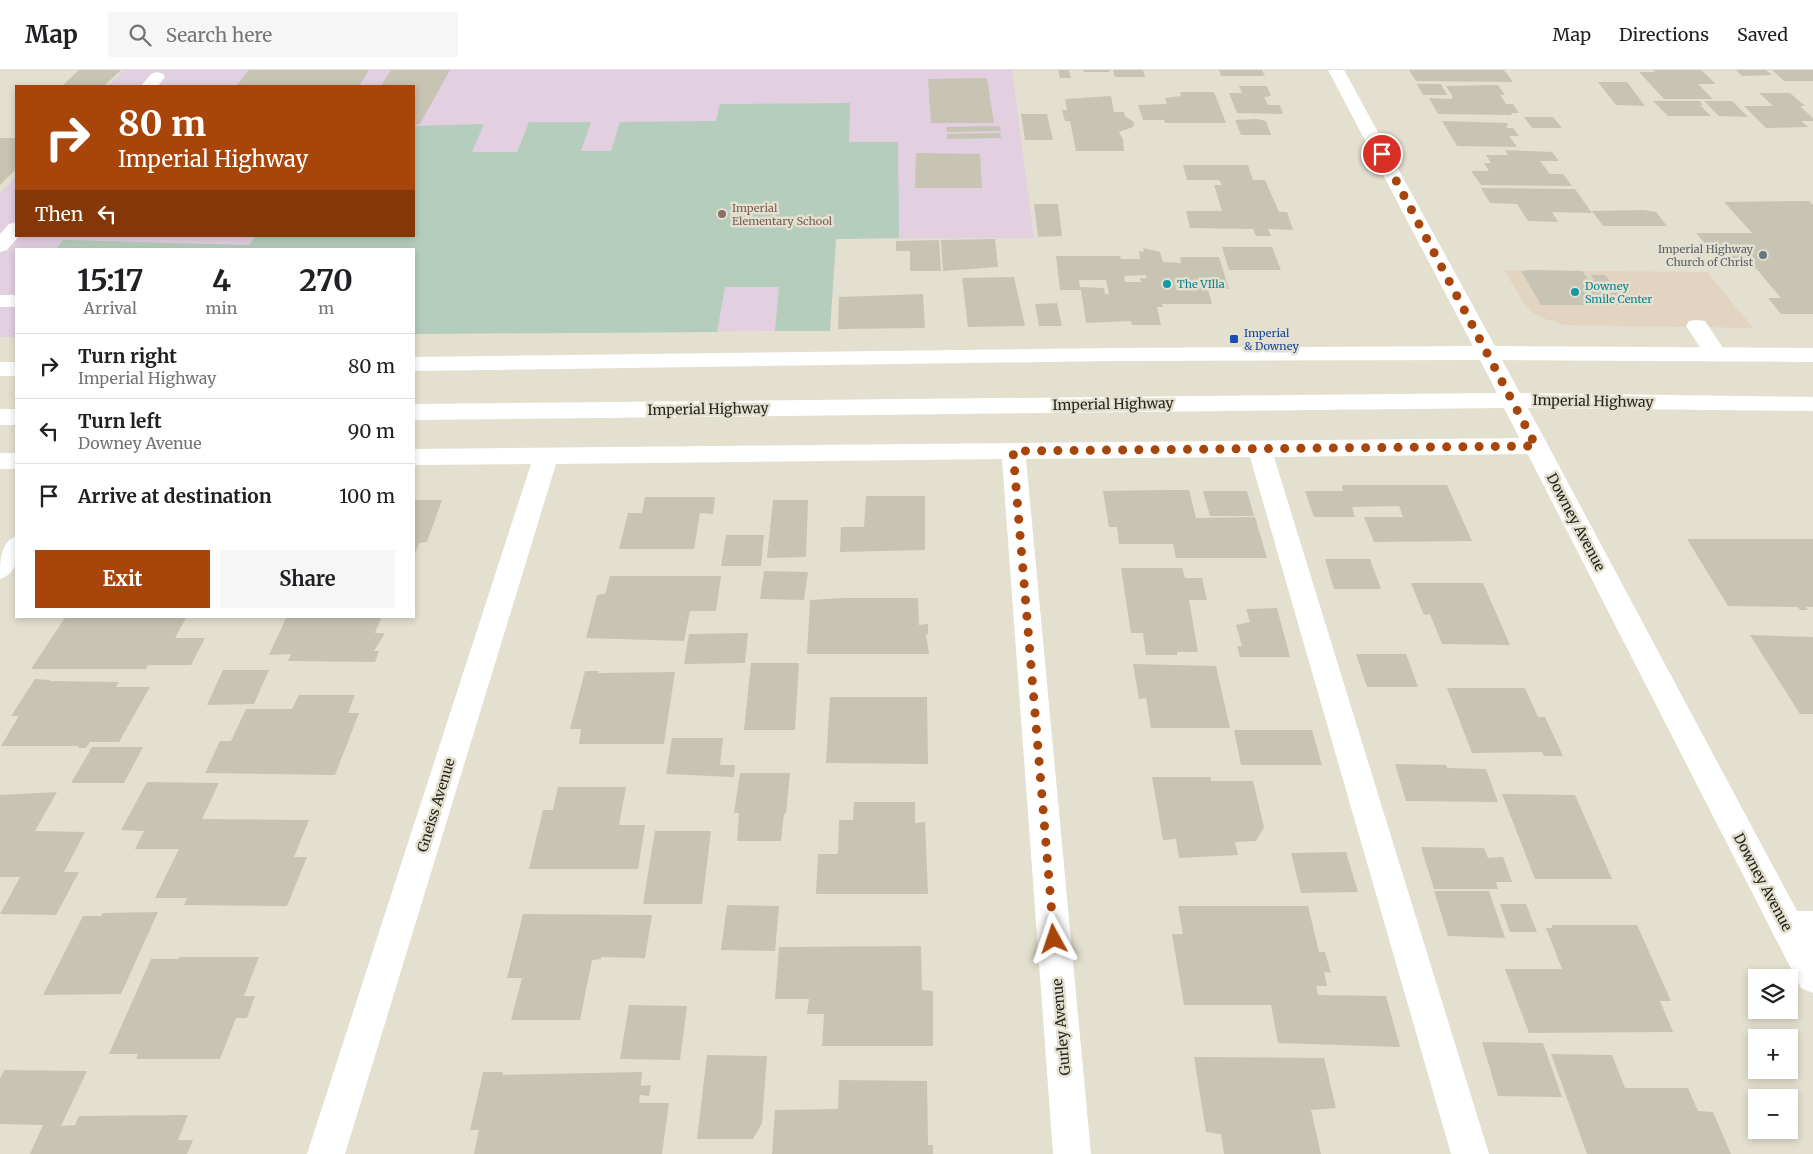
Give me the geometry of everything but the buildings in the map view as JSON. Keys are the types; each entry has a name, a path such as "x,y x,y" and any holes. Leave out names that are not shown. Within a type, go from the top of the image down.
{"main road":[{"name":"Downey Avenue","path":"1336,70 1536,446 1800,927 1813,976"},
{"path":"0,246 15,229"},
{"path":"0,301 15,301"},
{"path":"1697,326 1716,354"},
{"path":"415,364 872,357 1487,352 1813,355"},
{"path":"0,369 15,369"},
{"name":"Imperial Highway","path":"415,412 1512,400 1813,404"},
{"path":"0,417 15,417"},
{"path":"415,457 1536,446"},
{"path":"1259,448 1470,1154"},
{"name":"Gurley Avenue","path":"1013,451 1072,1154"},
{"name":"Gneiss Avenue","path":"326,1154 546,456"},
{"path":"0,461 15,461"},
{"path":"0,568 15,547"}],"shaded area":[{"name":"Imperial Elementary School","path":"124,70 1012,70 1034,238 836,239 830,331 415,334 415,248 15,248 15,337 0,337 0,193 15,178 15,237 415,237 415,85 109,85"},
{"path":"1504,270 1707,272 1753,328 1565,325 1542,318 1532,312 1525,305"}],"green space":[{"name":"Imperial Elementary School","path":"850,103 849,142 898,142 899,238 836,239 830,331 775,331 779,287 725,287 717,332 415,334 415,248 57,248 63,240 249,245 254,237 415,237 415,126 484,124 472,152 517,152 529,122 591,122 581,151 611,151 620,122 716,121 720,104"}],"place":[{"name":"Imperial Elementary School","path":"722,214"},
{"name":"Imperial Highway Church of Christ","path":"1763,255"},
{"name":"The VIlla","path":"1167,284"},
{"name":"Downey Smile Center","path":"1575,292"},
{"name":"Imperial & Downey","path":"1234,339"}],"route":[{"path":"1054,939 1013,451 1536,446 1382,154"}]}
